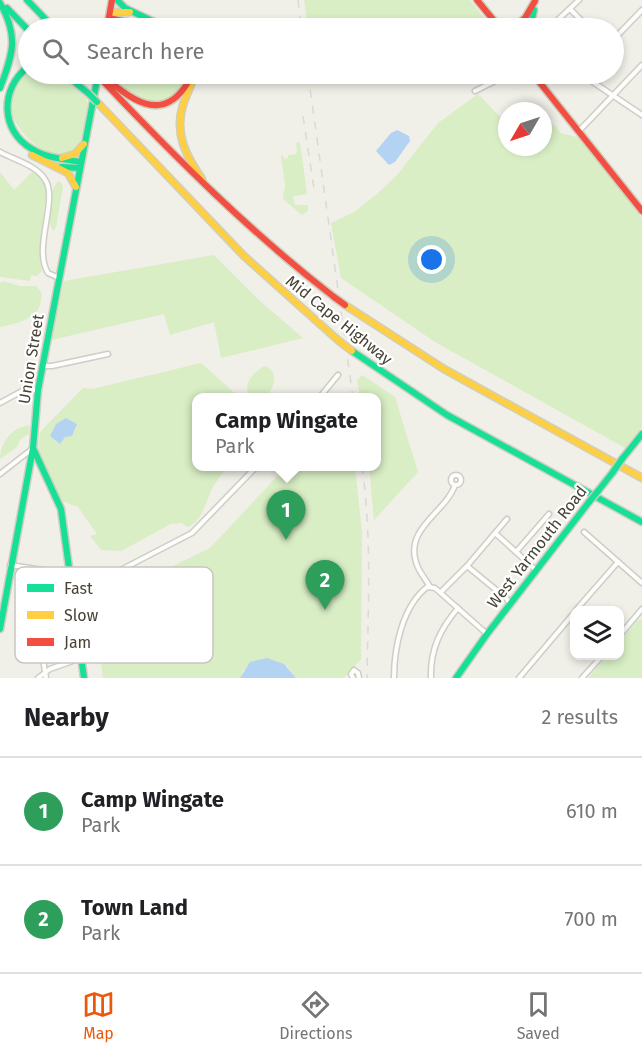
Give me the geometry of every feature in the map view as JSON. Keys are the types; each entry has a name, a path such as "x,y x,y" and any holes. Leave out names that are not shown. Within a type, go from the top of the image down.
{"main road":[{"path":"27,0 44,18"},
{"path":"109,18 112,0"},
{"path":"117,0 123,7 146,18"},
{"path":"477,0 492,18"},
{"path":"532,18 535,1"},
{"path":"525,18 535,1"},
{"path":"0,2 18,20"},
{"path":"0,2 10,19 14,37 13,53 0,88"},
{"path":"110,15 135,13"},
{"path":"110,15 119,18"},
{"path":"18,73 5,88 1,104 3,118 11,132 23,144 44,155 80,165"},
{"path":"78,84 92,94"},
{"name":"Mid Cape Highway","path":"81,84 247,261 339,341 447,415 642,522"},
{"name":"Union Street","path":"0,628 33,448 38,390 92,94 96,84"},
{"name":"Mid Cape Highway","path":"109,84 220,201 334,297 444,369 642,478"},
{"path":"113,84 132,98 155,106 168,103 178,97 187,84"},
{"path":"189,84 180,114 180,135 189,160 220,201"},
{"path":"542,84 642,211"},
{"path":"6,132 22,149 70,175 76,187"},
{"path":"61,159 73,155 84,144"},
{"path":"57,166 80,165"},
{"name":"West Yarmouth Road","path":"456,678 487,634 642,434"},
{"path":"33,448 59,503 68,567"},
{"path":"82,663 84,678"}],"street":[{"path":"561,18 579,0"},
{"path":"571,10 579,18"},
{"path":"624,29 642,10"},
{"path":"624,84 642,65"},
{"path":"475,91 489,84"},
{"path":"595,84 642,115"},
{"path":"580,130 624,84"},
{"path":"0,152 39,172 46,180 49,194 43,260 48,273 59,278"},
{"path":"43,366 108,354"},
{"path":"323,393 338,375"},
{"path":"0,403 22,391 38,390"},
{"path":"0,474 33,448"},
{"path":"126,567 192,533 252,471"},
{"path":"455,485 452,494 423,527 415,545 416,564 430,586 441,592 487,634"},
{"path":"516,552 549,514"},
{"path":"441,592 467,566 507,519"},
{"path":"584,532 642,583"},
{"path":"495,533 536,570"},
{"path":"580,606 618,562"},
{"path":"10,565 23,567"},
{"path":"467,566 506,598 510,604"},
{"path":"394,678 395,651 403,623 424,590 430,586"},
{"path":"431,678 432,658 437,638 458,608"},
{"path":"624,630 642,609"},
{"path":"519,678 570,618"},
{"path":"582,678 598,660"},
{"path":"43,663 46,678"},
{"path":"38,678 44,672 68,663"},
{"path":"353,678 351,674 354,670 358,673 358,678"}],"green space":[{"path":"304,0 470,0 484,18 307,18"},
{"path":"18,78 18,84 71,84 86,98 88,104 84,130 73,152 62,155 49,153 26,136 10,112 7,88"},
{"path":"118,84 184,84 176,95 162,102 146,102"},
{"path":"478,94 498,115 498,156 552,156 552,123 561,133 580,138 642,218 642,427 625,448 435,342 341,278 331,223 354,212 377,194 397,175 438,123"},
{"path":"300,142 307,194 293,196 295,205 308,205 308,211 302,215 283,199 285,185 281,156 283,155 284,159 288,158 288,155 296,154 296,143"},
{"path":"0,172 14,190 32,172 44,183 46,192 40,260 42,271 37,276 31,275 30,281 0,277"},
{"path":"58,181 63,187 56,227 53,231 49,219 49,206 52,192"},
{"path":"214,255 260,301 303,338 221,358 214,322 170,335 164,314 51,340 64,281"},
{"path":"3,281 20,286 36,286 42,293 39,308 33,315 0,327 0,283"},
{"path":"201,363 235,393 192,393 192,471 225,471 213,488 200,517 192,525 187,527 182,523 171,524 121,551 101,550 90,536 97,534 78,507 62,501 38,450 40,432 83,388 92,389"},
{"path":"265,366 273,372 274,380 268,393 248,393 248,383 256,372"},
{"path":"362,375 395,397 418,472 374,520 369,471 381,471 381,393 359,393 357,380"},
{"path":"29,425 30,433 20,440 17,447 0,459 2,447 12,432"},
{"path":"282,471 355,471 362,533 361,659 344,678 296,678 287,666 244,669 240,678 103,678 101,663 213,663 213,567 171,567 210,548"},
{"path":"642,619 642,678 588,678 604,660 624,660 624,636 638,620"}],"water":[{"path":"397,130 409,136 410,141 395,162 389,165 376,151 391,133"},
{"path":"66,418 77,424 72,436 65,437 60,444 50,436 56,424"},
{"path":"267,658 284,664 296,678 240,678 250,662"}],"railway":[{"path":"298,0 300,18"},
{"path":"309,84 352,393"},
{"path":"303,116 315,195"},
{"path":"363,471 368,546 367,678"}],"traffic: fast":[{"path":"27,0 44,18"},
{"path":"117,0 125,8 146,18"},
{"path":"0,3 12,35 11,55 0,88"},
{"path":"7,8 18,20"},
{"path":"532,18 534,10"},
{"path":"18,77 12,86 8,109 9,121 14,132 21,141 37,152 55,158 81,162"},
{"path":"77,84 89,94"},
{"path":"0,629 33,448 38,390 96,84"},
{"path":"89,94 97,102"},
{"path":"61,167 80,168"},
{"path":"352,351 447,415 642,522"},
{"path":"622,459 642,434"},
{"path":"33,448 61,509 69,567"},
{"path":"613,472 622,459"},
{"path":"598,491 613,472"},
{"path":"589,502 598,491"},
{"path":"456,678 589,502"},
{"path":"82,663 84,678"}],"traffic: slow":[{"path":"110,12 130,12"},
{"path":"191,84 183,105 181,135 191,162 202,179"},
{"path":"97,102 244,256 339,341"},
{"path":"62,158 75,154 84,144"},
{"path":"32,155 68,173 76,187"},
{"path":"345,305 444,369 642,478"},
{"path":"339,341 352,351"}],"traffic: jam":[{"path":"109,18 112,0"},
{"path":"477,0 492,18"},
{"path":"525,18 535,1"},
{"path":"106,84 214,193 334,297"},
{"path":"114,84 134,99 156,105 167,103 177,96 187,84"},
{"path":"541,84 642,211"},
{"path":"334,297 345,305"}],"place":[{"name":"Camp Wingate","path":"286,540"},
{"name":"Town Land","path":"325,610"}]}
